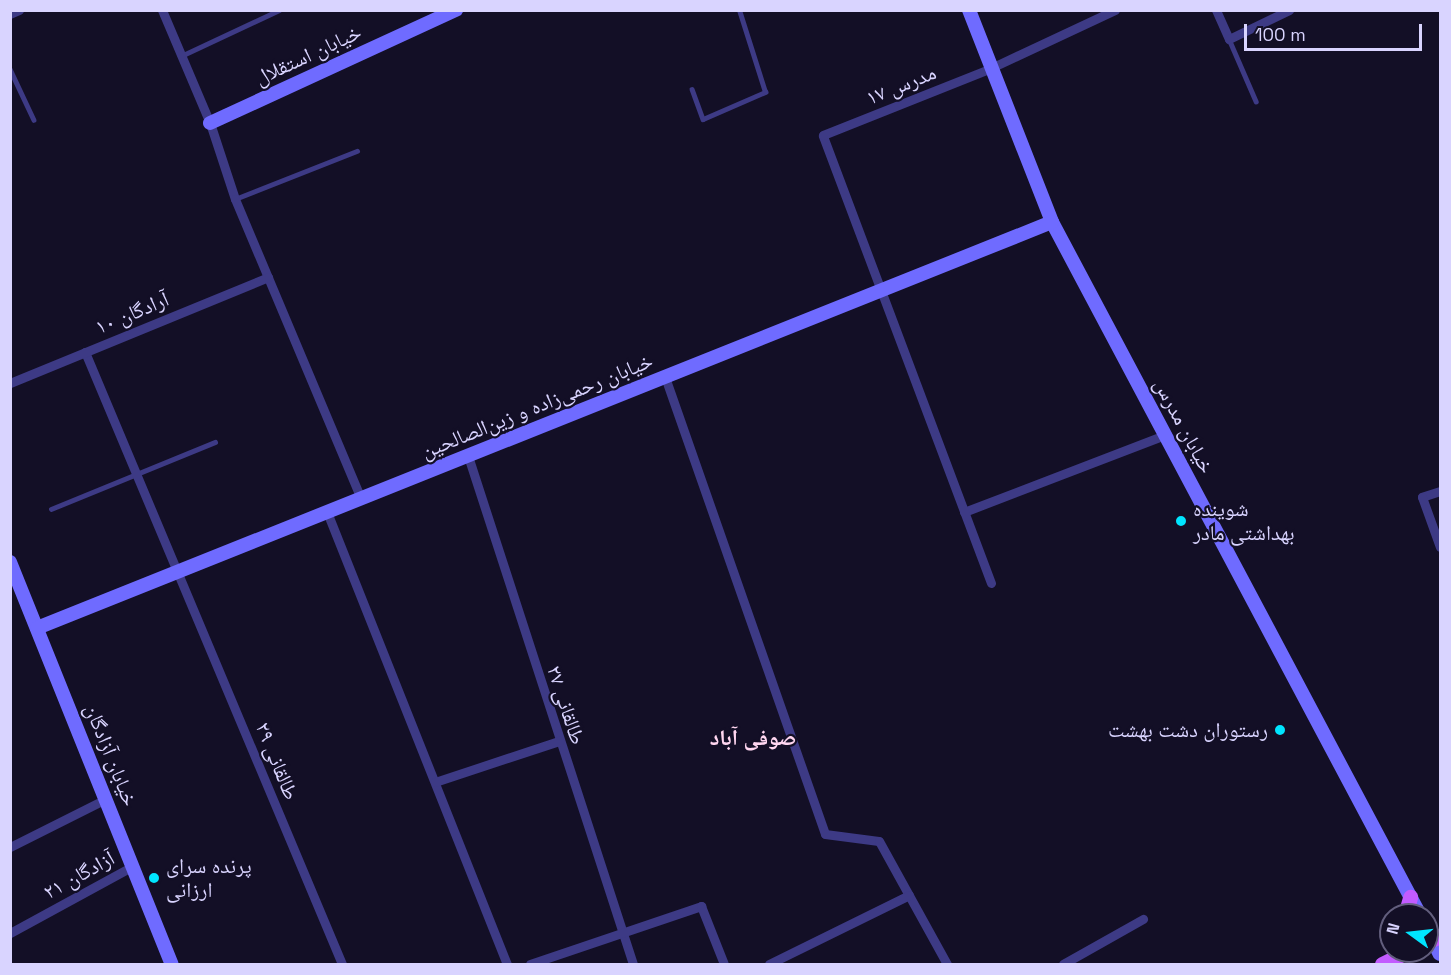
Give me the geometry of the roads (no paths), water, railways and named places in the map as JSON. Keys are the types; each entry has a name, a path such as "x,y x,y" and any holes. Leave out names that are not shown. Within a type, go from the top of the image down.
{"main road":[{"name":"خیابان استقلال","path":"210,123 456,10"},
{"name":"خیابان مدرس","path":"969,10 1052,222 1413,903"},
{"name":"خیابان رحمی‌زاده و زین‌الصالحین","path":"37,628 1052,222"},
{"name":"خیابان آزادگان","path":"12,570 172,964"},
{"path":"1408,903 1410,897"}],"street":[{"path":"10,14 19,10"},
{"path":"162,10 210,123 235,199 361,499"},
{"name":"مدرس ۱۷","path":"882,291 824,135 991,68 1115,10"},
{"path":"1216,10 1229,39 1289,10"},
{"name":"آرادگان ۱۰","path":"10,383 268,277"},
{"path":"882,291 991,583"},
{"name":"طالقانی ۲۹","path":"85,352 180,571 342,964"},
{"path":"665,377 825,834 879,841 947,964"},
{"path":"964,512 1165,435"},
{"name":"طالقانی ۲۷","path":"468,456 620,934 633,964"},
{"path":"1440,491 1422,497 1440,547"},
{"path":"327,512 507,964"},
{"path":"435,782 559,741"},
{"path":"10,847 106,800"},
{"name":"آزادگان ۲۱","path":"10,933 133,866"},
{"path":"769,964 909,896"},
{"path":"530,964 701,906 724,964"},
{"path":"1063,964 1143,919"},
{"path":"788,955 793,964"}],"lane":[{"path":"181,56 279,10"},
{"path":"692,88 703,119 765,92 739,10"},
{"path":"1229,39 1256,101"},
{"path":"10,69 34,120"},
{"path":"235,199 357,151"},
{"path":"51,509 215,442"}],"place":[{"name":"شوینده بهداشتی مادر","path":"1181,521"},
{"name":"رستوران دشت بهشت","path":"1280,730"},
{"name":"پرنده سرای ارزانی","path":"154,878"}],"district":[{"name":"صوفی آباد","path":"753,738"}]}
